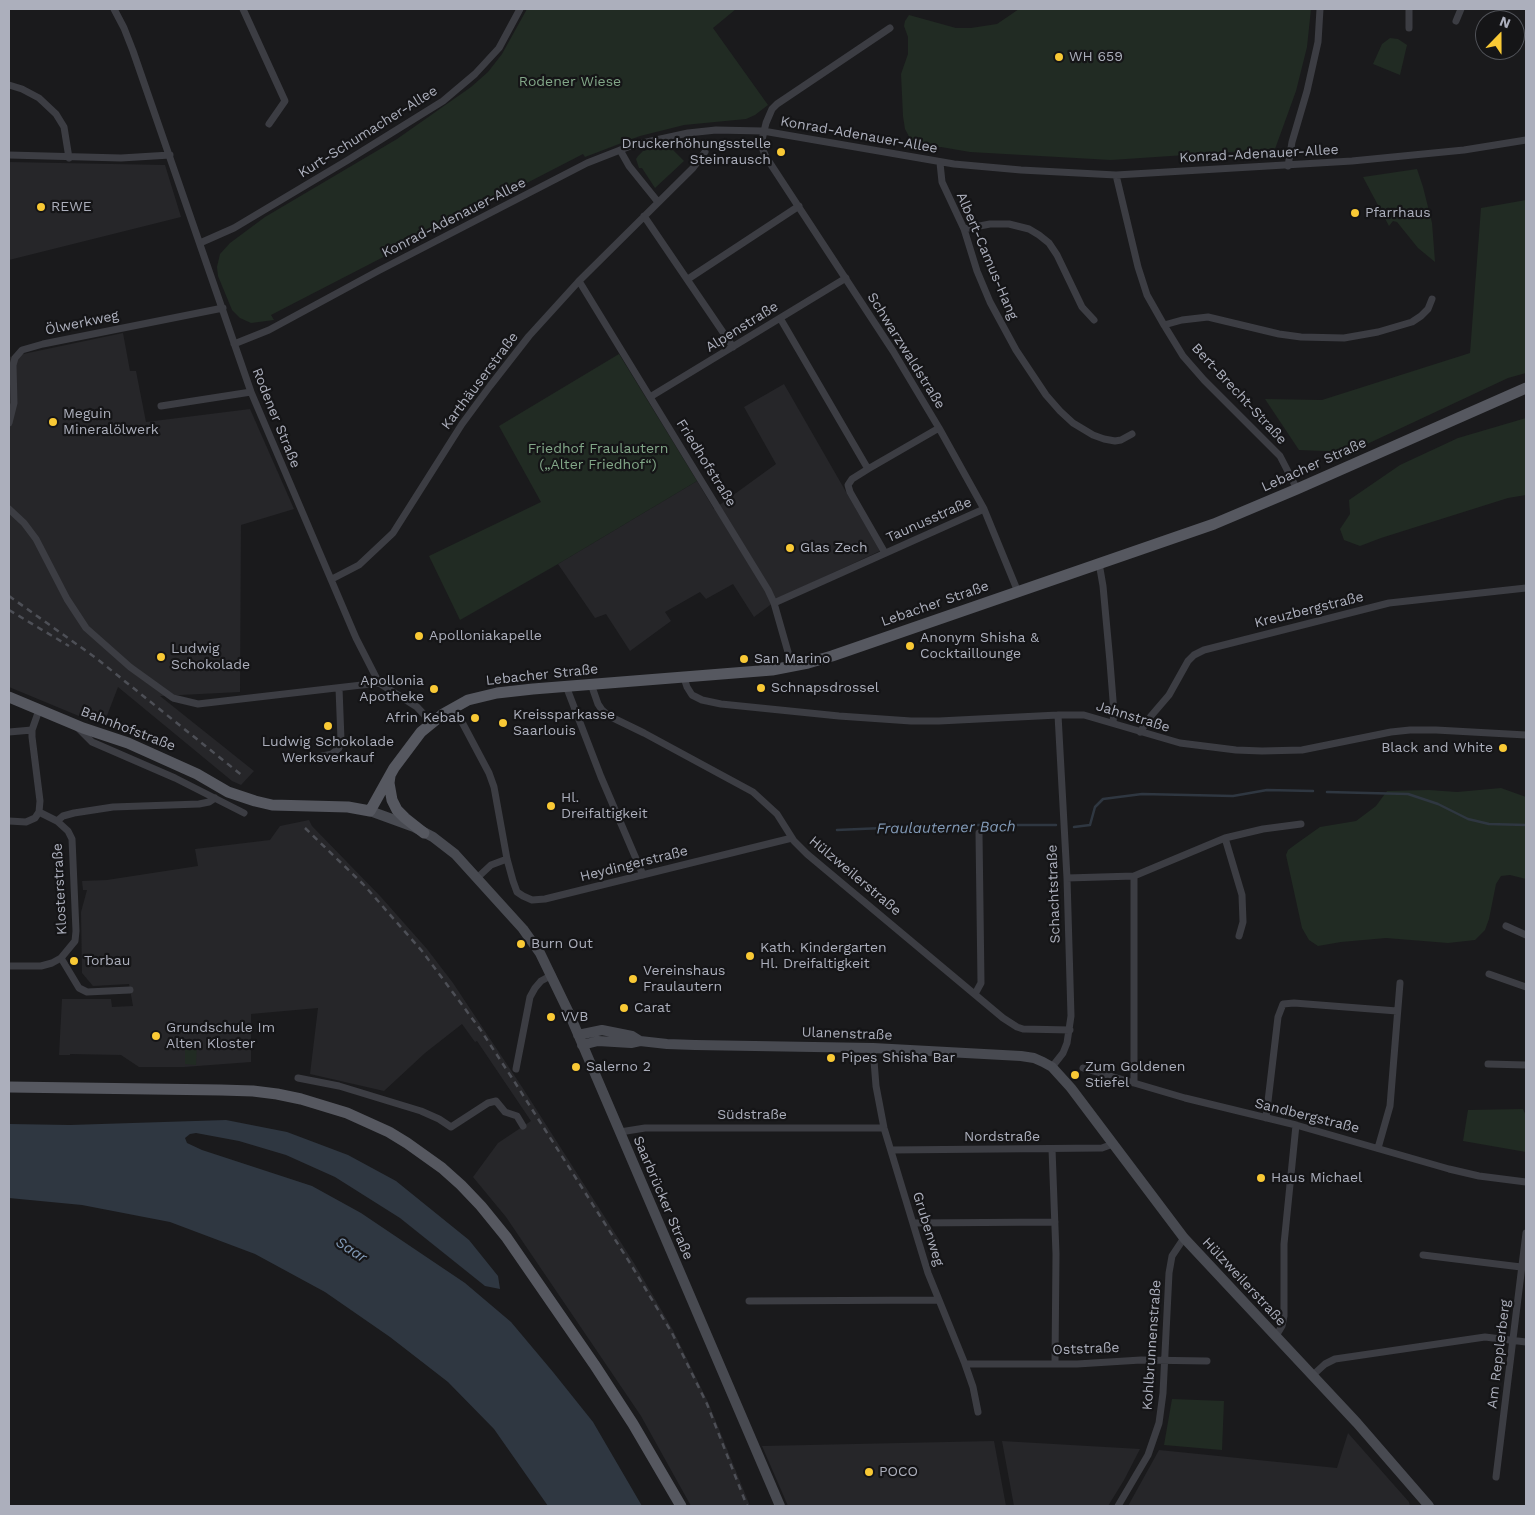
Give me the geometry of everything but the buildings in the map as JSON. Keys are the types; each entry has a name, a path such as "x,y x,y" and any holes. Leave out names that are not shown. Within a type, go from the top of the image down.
{"main road":[{"name":"Lebacher Straße","path":"370,811 412,742 432,722 468,700 497,693 566,686 750,672 792,666 832,656 1214,524 1526,388"},
{"name":"Bahnhofstraße","path":"9,697 74,724 128,743 255,802 272,805 348,807 370,811"},
{"path":"391,774 389,783 392,800 397,810 424,832"},
{"path":"9,1087 202,1089 269,1093 301,1099 347,1113 382,1128 407,1143 442,1168 460,1185 481,1206 507,1238 634,1424 681,1506"}],"street":[{"name":"Rodener Straße","path":"114,9 133,51 170,154 251,392 356,638 379,683"},
{"path":"243,9 285,102 269,124"},
{"name":"Kurt-Schumacher-Allee","path":"200,243 234,228 443,101 474,74 499,48 520,9"},
{"path":"1288,166 1292,142 1307,91 1318,42 1320,9"},
{"path":"1408,9 1409,28"},
{"path":"1456,21 1461,9"},
{"path":"763,131 768,116 777,104 890,28"},
{"path":"9,85 39,98 56,114 64,127 68,141 69,158"},
{"name":"Konrad-Adenauer-Allee","path":"234,344 269,330 378,271 587,163 620,150 662,138 716,130 763,131 940,162 1020,170 1116,175 1288,166 1414,156 1526,140"},
{"name":"Schwarzwaldstraße","path":"763,131 762,145 766,157 846,278 939,428 984,509 1018,592"},
{"path":"620,150 629,166 658,202"},
{"name":"Karthäuserstraße","path":"332,579 359,565 393,533 462,424 529,336 579,281 693,168 705,152"},
{"path":"9,155 69,158 139,158 170,154"},
{"name":"Albert-Camus-Hang","path":"940,162 942,182 964,229 977,271 990,302 1016,350 1051,401 1073,423 1092,435 1115,441 1132,434"},
{"name":"Bert-Brecht-Straße","path":"1116,175 1138,267 1148,295 1164,326 1183,356 1204,380 1280,456 1297,489"},
{"path":"688,279 799,206"},
{"path":"644,216 733,347"},
{"path":"964,229 990,224 1009,224 1029,229 1039,235 1049,243 1057,255 1082,307 1094,320"},
{"name":"Alpenstraße","path":"650,397 846,278"},
{"name":"Friedhofstraße","path":"579,281 739,540 774,603 792,666"},
{"path":"1164,326 1182,320 1208,317 1279,334 1300,337 1344,338 1378,332 1412,322 1428,309 1432,299"},
{"name":"Ölwerkweg","path":"9,423 14,403 15,358 22,350 43,344 223,308"},
{"path":"780,318 868,469"},
{"path":"161,406 251,392"},
{"path":"886,553 850,492 848,485 852,479 939,428"},
{"path":"9,509 24,523 36,539 67,599 86,628 130,667 173,698 198,704 379,683 417,707 432,722"},
{"name":"Taunusstraße","path":"774,603 984,509"},
{"path":"1099,563 1110,662 1113,722"},
{"name":"Kreuzbergstraße","path":"1140,732 1169,695 1188,661 1194,655 1204,650 1389,603 1526,588"},
{"name":"Jahnstraße","path":"684,678 692,695 702,700 757,708 912,721 1084,715 1180,743 1262,751 1320,748 1391,732 1410,730 1526,735"},
{"name":"Hülzweilerstraße","path":"591,684 598,704 609,716 747,788 766,803 777,814 792,838 807,854 1003,1018 1017,1027 1070,1030"},
{"path":"566,686 601,777 643,875"},
{"path":"318,757 332,754 339,748 341,740 339,688"},
{"name":"Heydingerstraße","path":"454,707 489,773 500,817 507,859 517,892 532,900 545,899 792,838"},
{"path":"9,821 26,822 35,818 39,812 40,801 32,730 40,710"},
{"name":"Schachtstraße","path":"1052,1067 1063,1053 1070,1030 1071,1016 1067,878 1058,715"},
{"path":"74,724 92,742 175,778 244,813"},
{"path":"9,732 32,730"},
{"path":"39,812 57,821 63,816 103,808 199,804 209,802 215,798"},
{"name":"Saarbrücker Straße","path":"370,811 424,832 455,854 530,939 552,975 780,1506"},
{"name":"Klosterstraße","path":"57,821 68,831 72,839 76,931 75,941 60,958"},
{"path":"1067,878 1134,876 1225,838 1263,829 1301,824"},
{"path":"975,994 981,983 979,832"},
{"path":"1225,838 1242,895 1243,922 1239,936"},
{"path":"477,878 491,866 507,859"},
{"path":"1134,876 1134,1083"},
{"path":"1506,926 1526,935"},
{"path":"9,966 41,966 52,963 60,958 79,988 86,992 130,990"},
{"path":"1489,974 1526,987"},
{"path":"516,1069 530,997 541,981 552,975"},
{"path":"1378,1148 1390,1106 1400,983"},
{"path":"1266,1118 1280,1006 1294,1003 1397,1011"},
{"name":"Ulanenstraße","path":"580,1040 602,1030 632,1036 640,1041 667,1044 874,1048 1021,1056 1034,1058 1052,1067"},
{"name":"Grubenweg","path":"874,1048 876,1086 884,1128 928,1273 965,1364 973,1387 978,1412"},
{"path":"1488,1064 1526,1065"},
{"name":"Hülzweilerstraße","path":"1052,1067 1071,1088 1184,1238 1313,1375 1429,1506"},
{"name":"Sandbergstraße","path":"1084,1068 1213,1106 1296,1125 1472,1174 1526,1182"},
{"path":"298,1078 339,1086 408,1107 439,1119 451,1127 488,1103 496,1101 505,1112 517,1116 524,1126"},
{"path":"1276,1336 1282,1326 1284,1316 1284,1244 1296,1125"},
{"name":"Südstraße","path":"620,1132 644,1128 884,1128"},
{"name":"Nordstraße","path":"892,1150 1102,1148 1113,1144"},
{"path":"1052,1149 1055,1222 1055,1363"},
{"path":"913,1223 1055,1222"},
{"name":"Am Repplerberg","path":"1496,1477 1526,1233"},
{"name":"Kohlbrunnenstraße","path":"1118,1506 1136,1477 1154,1440 1161,1410 1170,1263 1175,1250 1184,1238"},
{"path":"1422,1255 1521,1267"},
{"path":"749,1301 938,1300"},
{"path":"1313,1375 1325,1364 1335,1359 1471,1338 1498,1337 1526,1342"},
{"name":"Oststraße","path":"965,1364 1164,1359 1208,1361"},
{"path":"1414,1488 1418,1506"}],"shaded area":[{"path":"9,162 165,165 181,217 9,260"},
{"path":"123,333 130,371 136,371 146,422 250,409 294,509 241,525 240,692 160,696 254,771 241,785 232,781 118,687 103,726 9,687 9,357"},
{"path":"784,384 880,551 781,597 754,617 733,584 706,599 700,592 665,612 671,621 630,651 606,614 595,618 558,564 697,481 714,509 776,464 744,407"},
{"path":"309,820 312,826 381,897 427,949 453,983 524,1090 634,1263 673,1330 709,1404 750,1506 691,1506 641,1416 506,1217 473,1177 498,1143 531,1121 477,1041 475,1042 462,1024 425,1053 384,1091 310,1074 318,1008 251,1014 251,1062 184,1067 139,1067 121,1055 59,1055 62,999 111,999 112,1007 133,1006 129,984 93,986 82,973 81,912 87,890 83,890 82,881 107,880 198,866 195,849 270,840 280,826"},
{"path":"1348,1433 1409,1502 1410,1506 1128,1506 1159,1450 1337,1468"},
{"path":"994,1441 1006,1506 788,1506 762,1446"},
{"path":"1002,1441 1140,1449 1108,1506 1014,1506"}],"green space":[{"name":"Rodener Wiese","path":"527,9 736,9 713,28 768,105 746,119 684,125 640,136 585,157 583,154 271,315 274,320 251,323 240,318 232,310 218,276 217,267 220,254 230,243 265,217 397,139 471,87 488,72 502,54"},
{"path":"1019,9 1311,9 1307,47 1296,91 1275,149 1111,160 970,152 913,144 905,129 901,74 908,54 908,37 904,26 909,15 956,28 971,28 997,24"},
{"path":"1390,38 1398,39 1407,45 1400,75 1373,64 1382,44"},
{"path":"668,145 684,161 655,188 642,168 639,168 636,159 643,151"},
{"path":"1417,169 1432,223 1435,262 1418,248 1397,222 1393,221 1389,226 1363,177"},
{"path":"1526,200 1526,373 1508,378 1350,452 1299,450 1265,399 1322,400 1470,353 1481,208"},
{"name":"Friedhof Fraulautern („Alter Friedhof“)","path":"619,354 697,481 460,620 429,556 541,502 499,426"},
{"path":"1526,418 1526,495 1508,498 1360,546 1344,540 1340,529 1350,514 1349,500 1400,465 1458,438"},
{"path":"1501,788 1526,797 1526,879 1510,875 1501,876 1496,884 1485,930 1475,940 1448,943 1386,938 1318,946 1309,940 1302,928 1286,855 1288,850 1320,827 1356,821 1376,806 1387,791 1429,790 1457,792"},
{"path":"185,1041 197,1041 196,1065 185,1064"},
{"path":"1523,1109 1526,1116 1526,1152 1463,1141 1468,1110"},
{"path":"1172,1399 1224,1401 1222,1450 1164,1445"}],"water":[{"name":"Saar","path":"226,1120 287,1132 348,1155 396,1181 469,1240 498,1276 500,1289 485,1286 400,1218 335,1177 286,1155 239,1141 196,1133 190,1134 185,1138 187,1143 202,1150 312,1186 361,1213 465,1283 511,1322 593,1422 642,1506 548,1506 494,1429 448,1382 390,1337 325,1292 255,1254 170,1222 82,1205 9,1198 9,1124 70,1125"}],"waterway":[{"name":"Fraulauterner Bach","path":"1074,827 1090,825 1095,807 1103,799 1142,794 1233,796 1267,790 1313,791"},
{"name":"Fraulauterner Bach","path":"1327,792 1408,794 1438,804 1468,819 1489,824 1526,825"},
{"name":"Fraulauterner Bach","path":"837,830 952,825 1056,825"}],"railway":[{"path":"9,596 96,658 244,777"},
{"path":"9,610 69,646"},
{"path":"305,828 363,884 422,951 480,1029 514,1081 630,1263 672,1333 707,1404 747,1506"}],"place":[{"name":"WH 659","path":"1059,57"},
{"name":"Druckerhöhungsstelle Steinrausch","path":"781,152"},
{"name":"REWE","path":"41,207"},
{"name":"Pfarrhaus","path":"1355,213"},
{"name":"Meguin Mineralölwerk","path":"53,422"},
{"name":"Glas Zech","path":"790,548"},
{"name":"Apolloniakapelle","path":"419,636"},
{"name":"Anonym Shisha & Cocktaillounge","path":"910,646"},
{"name":"Ludwig Schokolade","path":"161,657"},
{"name":"San Marino","path":"744,659"},
{"name":"Schnapsdrossel","path":"761,688"},
{"name":"Apollonia Apotheke","path":"434,689"},
{"name":"Afrin Kebab","path":"475,718"},
{"name":"Kreissparkasse Saarlouis","path":"503,723"},
{"name":"Ludwig Schokolade Werksverkauf","path":"328,726"},
{"name":"Black and White","path":"1503,748"},
{"name":"Hl. Dreifaltigkeit","path":"551,806"},
{"name":"Burn Out","path":"521,944"},
{"name":"Kath. Kindergarten Hl. Dreifaltigkeit","path":"750,956"},
{"name":"Torbau","path":"74,961"},
{"name":"Vereinshaus Fraulautern","path":"633,979"},
{"name":"Carat","path":"624,1008"},
{"name":"VVB","path":"551,1017"},
{"name":"Grundschule Im Alten Kloster","path":"156,1036"},
{"name":"Pipes Shisha Bar","path":"831,1058"},
{"name":"Salerno 2","path":"576,1067"},
{"name":"Zum Goldenen Stiefel","path":"1075,1075"},
{"name":"Haus Michael","path":"1261,1178"},
{"name":"POCO","path":"869,1472"}]}
